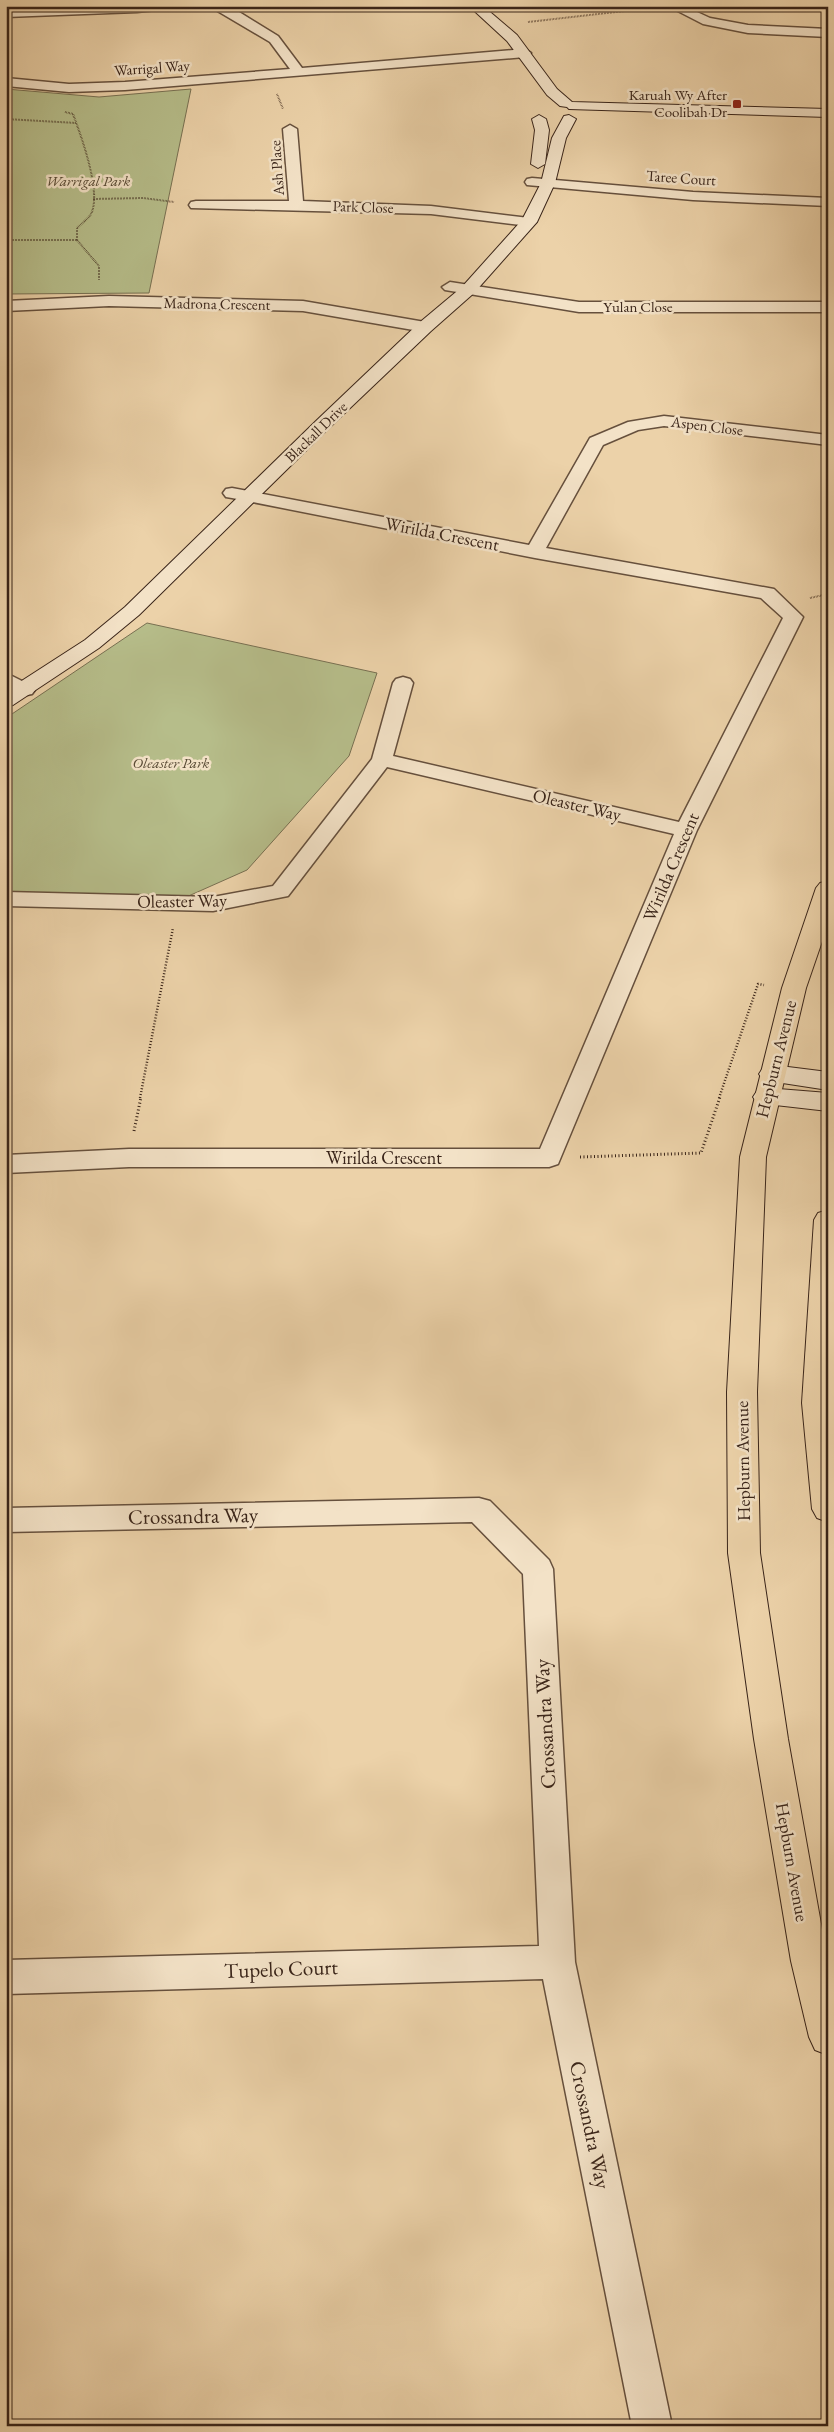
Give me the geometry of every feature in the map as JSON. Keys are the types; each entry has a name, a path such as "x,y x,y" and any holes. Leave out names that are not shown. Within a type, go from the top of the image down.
{"main road":[{"path":"461,6 502,42 519,54 533,88"},
{"path":"475,6 500,26 519,54 552,92 572,111 748,109 828,113"},
{"name":"Blackall Drive","path":"6,701 12,683 92,644 132,611 240,495 407,324 450,287 496,240 510,219 540,183 542,130 536,110 572,111 540,183 529,222 468,290 240,495"},
{"name":"Hepburn Avenue","path":"828,888 794,988 753,1158 742,1392 744,1553 772,1739 808,1951 828,2037"},
{"path":"769,1086 828,1081"},
{"path":"769,1086 828,1102"},
{"path":"828,1220 817,1403 828,1509"}],"street":[{"path":"6,13 126,10 156,6"},
{"path":"215,6 227,10 274,39 299,72"},
{"path":"674,6 708,21 748,29 828,32"},
{"name":"Warrigal Way","path":"6,82 69,88 269,75 519,54"},
{"name":"Ash Place","path":"290,129 296,205"},
{"name":"Taree Court","path":"540,183 693,196 828,202"},
{"name":"Park Close","path":"196,205 296,205 431,210 529,222"},
{"name":"Yulan Close","path":"450,287 579,307 828,306"},
{"name":"Madrona Crescent","path":"6,306 109,302 303,306 425,327"},
{"name":"Aspen Close","path":"535,552 596,442 634,426 664,421 828,440"},
{"name":"Wirilda Crescent","path":"6,1164 129,1158 549,1158 686,830 793,617 767,594 535,552 240,495"},
{"name":"Oleaster Way","path":"6,898 214,904 280,891 382,760 403,682"},
{"name":"Oleaster Way","path":"382,760 686,830"},
{"name":"Crossandra Way","path":"6,1520 480,1510 538,1569 556,1962 652,2426"},
{"name":"Tupelo Court","path":"6,1977 556,1962"}],"path":[{"path":"500,26 656,7"},
{"path":"269,75 290,129"},
{"path":"63,111 73,114 90,160 93,198 91,213 77,228 77,240 100,266 99,296 109,302"},
{"path":"6,119 76,122"},
{"path":"93,198 143,198 196,205"},
{"path":"6,240 77,240"},
{"path":"129,1158 178,902"},
{"path":"549,1158 701,1153 758,984 794,988"}],"green space":[{"name":"Warrigal Park","path":"6,89 99,97 191,89 149,293 6,294"},
{"name":"Oleaster Park","path":"147,623 377,673 349,756 247,870 184,898 6,892 6,718"}],"place":[{"name":"Karuah Wy After Coolibah Dr","path":"737,104"}]}
